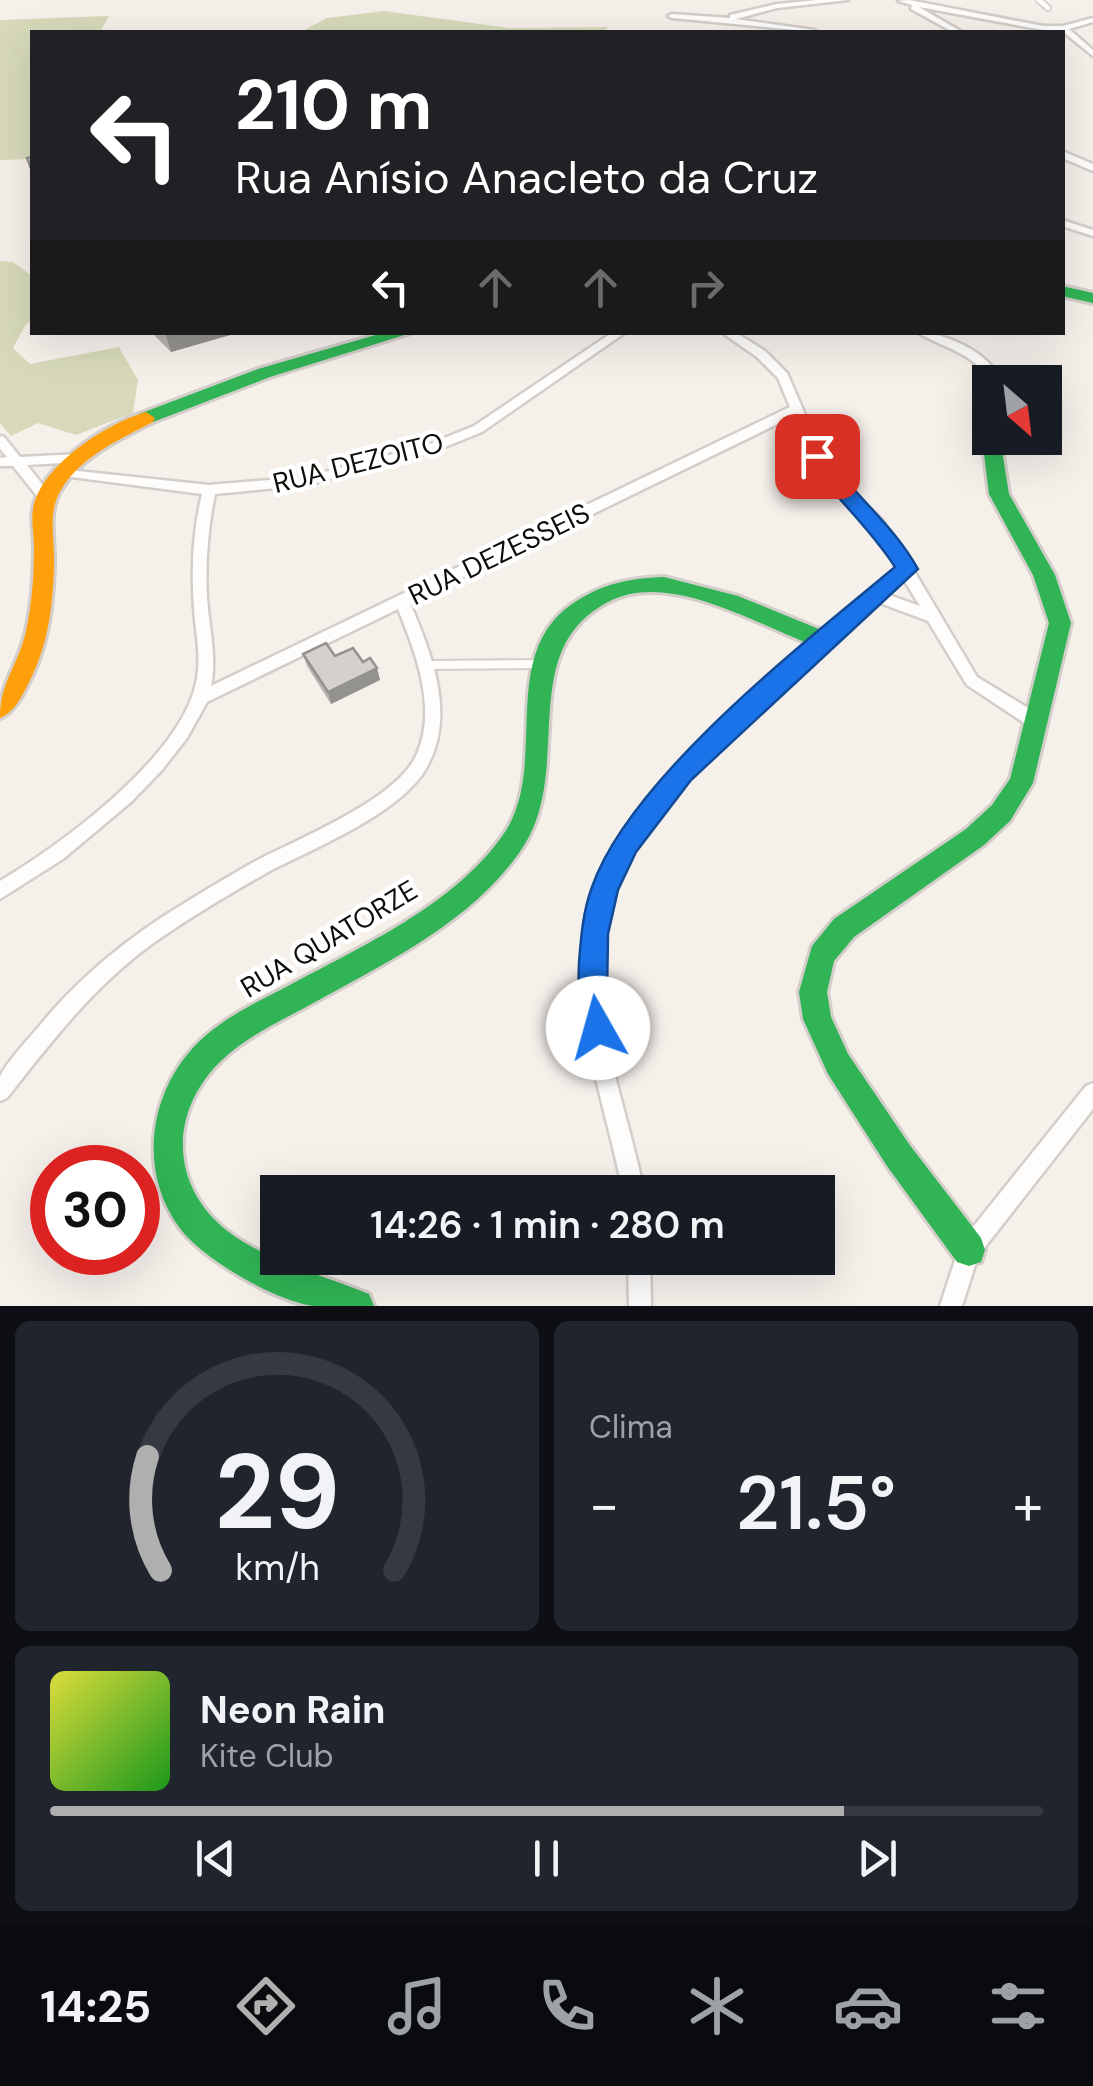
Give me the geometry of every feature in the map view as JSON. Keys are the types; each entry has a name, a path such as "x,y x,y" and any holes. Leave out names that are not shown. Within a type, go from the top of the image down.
{"street":[{"path":"724,19 777,6 844,0"},
{"path":"901,0 1063,28 1093,20"},
{"path":"901,0 954,30"},
{"path":"672,16 800,30"},
{"path":"1063,28 1093,54"},
{"path":"1065,155 1093,168"},
{"path":"1065,224 1090,229"},
{"path":"1065,293 1093,298"},
{"path":"0,708 18,690 37,645 43,605 46,498 72,465 116,434 206,393 396,335"},
{"name":"RUA DEZOITO","path":"6,461 72,465 209,490 306,481 431,448 478,430 617,335"},
{"path":"731,335 761,354 783,376 831,478 878,524 972,681 1036,721"},
{"path":"929,335 975,356 984,365"},
{"name":"RUA DEZESSEIS","path":"201,698 796,408"},
{"path":"0,440 6,461 46,498"},
{"path":"969,1250 908,1174 825,1043 814,1004 816,974 827,948 859,917 989,828 1010,806 1021,784 1060,623 1056,598 999,501 992,480 991,455"},
{"path":"0,891 37,870 124,799 177,737 201,698 206,675 200,529 209,490"},
{"path":"632,1175 592,995 594,934 604,888 627,844 682,772 822,640 908,569"},
{"name":"RUA QUATORZE","path":"357,1306 268,1272 199,1230 180,1210 167,1178 171,1118 179,1090 200,1059 236,1031 397,939 489,870 512,844 535,775 544,664 560,629 580,606 614,588 640,585 688,590 822,640"},
{"path":"874,595 931,616"},
{"path":"0,1091 110,966 172,921 396,792 420,765 431,735 428,666 402,601"},
{"path":"951,1306 969,1250 1093,1093"},
{"path":"639,1275 640,1306"}],"lane":[{"path":"1039,0 1048,8"},
{"path":"428,666 544,664"}],"green space":[{"path":"384,11 509,28 608,27 606,30 305,30 327,18"},
{"path":"109,16 101,30 30,30 30,159 0,160 0,20"},
{"path":"0,261 13,262 30,275 30,322 13,348 30,364 119,347 138,380 133,413 76,435 38,423 11,436 0,423"}],"building":[{"path":"326,643 335,656 353,648 363,662 370,658 377,668 328,692 303,654"}],"traffic: fast":[{"path":"1065,292 1093,298"},
{"path":"146,418 264,373 396,335"},
{"path":"969,1250 898,1155 838,1064 817,1019 813,992 822,955 844,928 975,837 1001,813 1021,783 1060,623 1044,575 999,494 993,455"},
{"path":"357,1306 289,1281 224,1249 198,1227 179,1201 168,1168 169,1129 177,1098 192,1072 212,1049 237,1030 385,948 458,899 488,872 512,843 530,803 538,760 543,664 557,633 574,614 602,595 632,586 664,585 731,602 823,640"}],"traffic: slow":[{"path":"0,708 24,671 37,632 44,569 43,512 52,486 88,451 146,418"}],"route":[{"path":"598,1028 592,995 594,934 604,888 627,844 682,772 822,640 908,569 878,524 831,478 817,456"}]}
